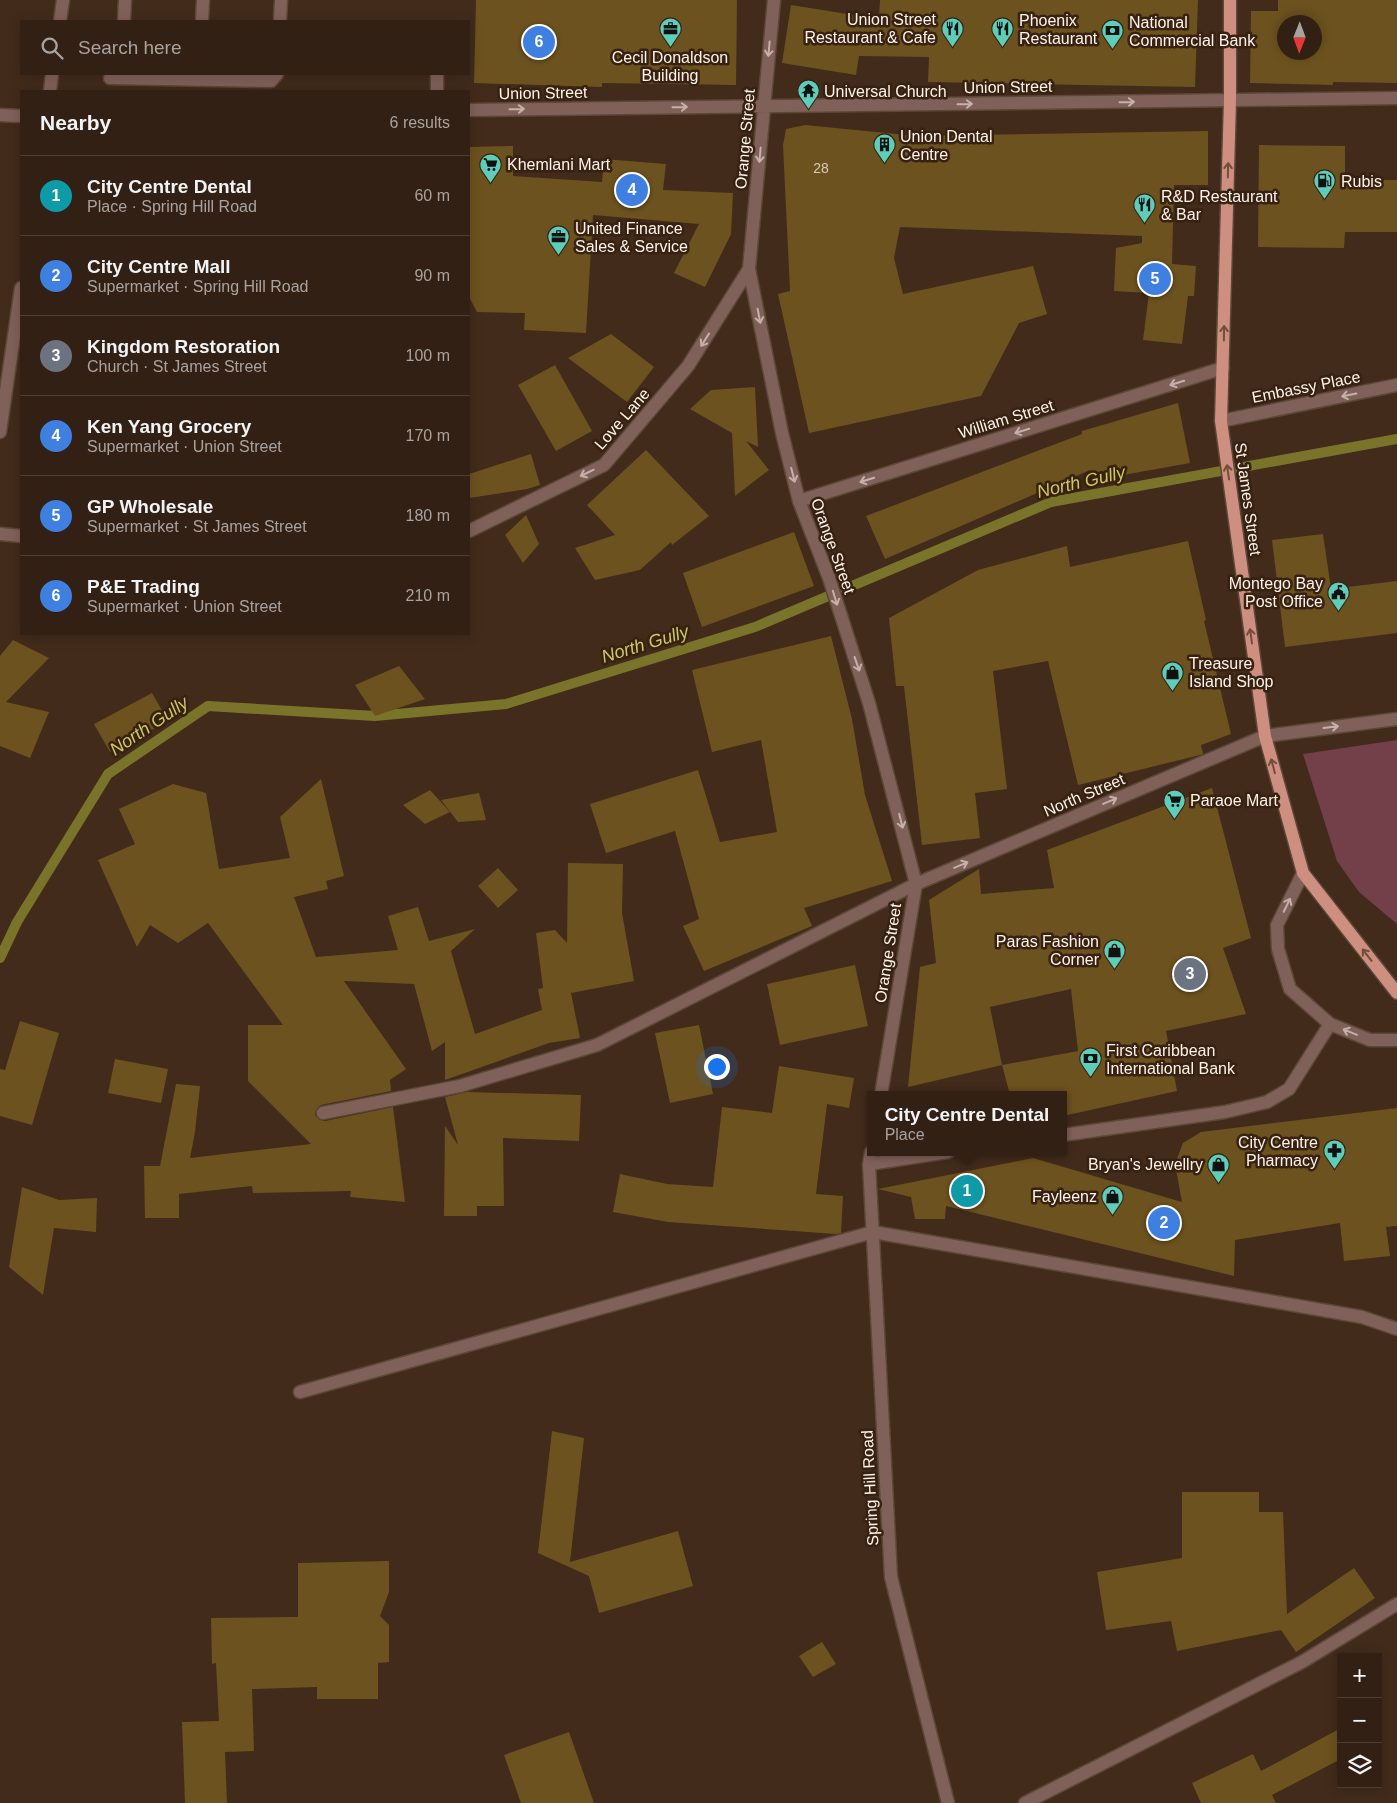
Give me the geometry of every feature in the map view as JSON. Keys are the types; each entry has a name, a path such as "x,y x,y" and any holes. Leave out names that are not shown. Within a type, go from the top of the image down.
{"main road":[{"name":"St James Street","path":"1230,0 1230,100 1221,421 1265,736 1303,873 1397,993"}],"street":[{"path":"60,20 63,0"},
{"path":"124,20 125,0"},
{"path":"202,20 203,0"},
{"path":"280,20 281,0"},
{"name":"Orange Street","path":"774,0 749,269 782,433 799,501 829,578 869,703 916,884 882,1091"},
{"path":"50,90 52,75"},
{"path":"110,78 271,81 276,75"},
{"path":"437,75 437,90"},
{"name":"Union Street","path":"470,110 1397,98"},
{"path":"0,115 20,116"},
{"name":"Love Lane","path":"470,531 604,465 688,366 749,269"},
{"path":"0,432 20,295"},
{"name":"William Street","path":"799,501 1223,368"},
{"name":"Embassy Place","path":"1221,421 1397,385"},
{"path":"0,534 20,536"},
{"name":"North Street","path":"322,1113 460,1086 596,1045 916,884 1265,736 1397,719"},
{"path":"1303,873 1277,925 1278,949 1290,989 1330,1024 1370,1040 1397,1040"},
{"path":"1067,1134 1225,1112 1267,1102 1289,1089 1330,1024"},
{"path":"870,1158 896,1156"},
{"name":"Spring Hill Road","path":"870,1158 891,1578 948,1803"},
{"path":"300,1392 873,1232 1362,1317 1397,1329"},
{"path":"1025,1803 1302,1662 1397,1604"}],"shaded area":[{"path":"1397,740 1397,924 1359,892 1337,861 1303,754"}],"building":[{"path":"476,0 737,0 736,85 602,83 602,87 474,83"},
{"path":"880,0 1198,0 1195,87 928,82 929,57 859,56 856,75 782,63 791,5 879,19"},
{"path":"1278,0 1397,0 1397,83 1333,82 1333,85 1250,83 1251,11 1278,11"},
{"path":"805,125 917,136 1208,131 1208,185 1174,185 1172,264 1196,266 1194,296 1188,296 1182,344 1143,340 1149,293 1114,291 1116,248 1142,243 1142,236 900,227 894,258 903,294 1033,266 1047,314 1019,323 981,396 809,433 778,294 790,291 783,145 786,129"},
{"name":"Rubis","path":"1259,145 1345,146 1345,180 1397,180 1397,232 1345,232 1344,248 1258,247"},
{"path":"513,146 513,176 602,182 604,159 666,164 663,190 733,193 731,234 705,287 674,273 699,224 593,215 586,333 524,330 525,313 477,312 470,299 470,147"},
{"path":"611,334 654,367 627,402 568,358"},
{"path":"555,365 592,431 556,451 518,385"},
{"path":"755,387 758,447 746,441 769,470 735,496 732,433 690,409 711,390"},
{"path":"1178,403 1190,463 1095,480 1090,470 885,559 866,516 1082,434 1082,431"},
{"path":"646,450 709,516 672,545 671,542 640,570 595,580 575,548 615,535 587,505"},
{"path":"531,454 540,485 527,489 470,498 470,474"},
{"path":"526,515 539,544 523,563 505,535"},
{"path":"794,532 814,586 702,627 683,573"},
{"name":"Montego Bay Post Office","path":"1323,534 1331,589 1397,581 1397,633 1285,647 1272,540"},
{"path":"1188,541 1206,620 1204,621 1231,734 1201,745 1203,754 1078,785 1048,661 993,671 1007,789 975,793 980,838 922,845 904,686 896,686 889,618 978,570 1067,546 1070,567"},
{"path":"831,636 852,719 865,795 892,881 804,908 812,926 704,971 683,926 699,919 675,831 606,853 590,804 698,770 720,842 777,832 761,740 712,752 692,670"},
{"path":"13,640 49,658 6,702 49,712 30,758 0,746 0,656"},
{"path":"399,666 425,699 375,716 355,685"},
{"path":"152,693 168,721 110,752 94,724"},
{"path":"321,779 344,876 326,881 328,889 294,897 316,957 398,950 388,916 418,907 429,941 475,929 451,951 475,1034 542,1010 538,989 543,988 536,933 555,930 567,943 568,863 623,864 622,913 634,981 571,993 580,1038 549,1043 445,1080 445,1042 432,1051 414,984 344,981 406,1069 390,1080 391,1091 321,1105 316,1110 315,1115 320,1120 325,1121 393,1107 405,1202 350,1197 351,1191 253,1193 252,1186 179,1194 179,1218 145,1218 144,1166 160,1166 176,1084 200,1086 190,1158 311,1144 248,1081 248,1025 283,1025 208,923 178,943 150,925 137,947 98,860 135,844 119,809 173,784 206,793 219,869 290,858 280,817"},
{"path":"1212,788 1251,938 1223,948 1246,1014 1166,1031 1177,1091 1067,1115 1067,1091 1009,1091 1002,1065 908,1087 920,967 936,963 929,900 979,869 981,894 1054,888 1047,850","holes":["1071,989 1078,1051 1002,1065 990,1007"]},
{"path":"430,790 450,812 425,824 403,805"},
{"path":"479,793 486,820 458,822 441,800"},
{"path":"498,868 518,890 498,908 478,886"},
{"path":"855,965 868,1026 780,1045 767,984"},
{"path":"20,1021 59,1033 32,1125 0,1116 0,1069 5,1070"},
{"path":"699,1025 713,1094 670,1103 655,1033"},
{"path":"115,1059 168,1069 161,1103 108,1093"},
{"path":"779,1066 854,1078 849,1108 827,1104 816,1194 843,1196 841,1233 668,1222 613,1212 620,1174 667,1184 713,1187 722,1107 772,1113"},
{"path":"467,1092 581,1095 579,1141 503,1138 504,1206 477,1206 477,1216 444,1216 445,1126 458,1145 445,1097"},
{"path":"1397,1108 1397,1226 1386,1227 1390,1256 1344,1261 1340,1223 1235,1240 1234,1276 946,1206 945,1219 915,1219 911,1197 878,1189 1033,1158 1182,1202 1175,1164 1183,1143 1201,1132"},
{"path":"22,1187 59,1200 97,1198 96,1232 54,1228 43,1295 9,1267"},
{"path":"552,1431 584,1438 570,1562 678,1531 693,1586 599,1613 589,1576 538,1553"},
{"path":"1182,1492 1259,1492 1259,1512 1283,1512 1287,1614 1354,1568 1375,1598 1296,1652 1281,1630 1177,1651 1171,1621 1106,1630 1097,1572 1182,1558"},
{"path":"389,1561 389,1592 380,1616 389,1625 389,1662 378,1663 378,1699 317,1699 317,1687 252,1689 254,1751 225,1752 227,1803 185,1803 182,1722 219,1721 216,1663 212,1664 211,1618 298,1617 298,1563"},
{"path":"822,1642 836,1664 813,1677 799,1656"},
{"path":"1337,1730 1337,1761 1272,1795 1276,1803 1201,1803 1192,1783 1253,1754 1261,1771"},
{"path":"569,1732 594,1803 521,1803 504,1755"}],"waterway":[{"name":"North Gully","path":"0,958 17,922 108,774 208,706 375,716 506,704 755,627 1051,502 1397,439"}],"place":[{"name":"P&E Trading","path":"539,42"},
{"name":"Cecil Donaldson Building","path":"670,47"},
{"name":"Union Street Restaurant & Cafe","path":"952,47"},
{"name":"Phoenix Restaurant","path":"1003,48"},
{"name":"National Commercial Bank","path":"1113,50"},
{"name":"Universal Church","path":"808,110"},
{"name":"Union Dental Centre","path":"884,164"},
{"name":"Khemlani Mart","path":"491,183"},
{"name":"Ken Yang Grocery","path":"632,190"},
{"name":"Rubis","path":"1325,200"},
{"name":"R&D Restaurant & Bar","path":"1145,224"},
{"name":"United Finance Sales & Service","path":"559,256"},
{"name":"GP Wholesale","path":"1155,279"},
{"name":"Montego Bay Post Office","path":"1339,611"},
{"name":"Treasure Island Shop","path":"1173,691"},
{"name":"Paraoe Mart","path":"1174,819"},
{"name":"Paras Fashion Corner","path":"1115,969"},
{"name":"Kingdom Restoration","path":"1190,974"},
{"name":"First Caribbean International Bank","path":"1090,1078"},
{"name":"City Centre Pharmacy","path":"1334,1170"},
{"name":"Bryan's Jewellry","path":"1219,1183"},
{"name":"City Centre Dental","path":"967,1191"},
{"name":"Fayleenz","path":"1113,1215"},
{"name":"City Centre Mall","path":"1164,1223"}]}
